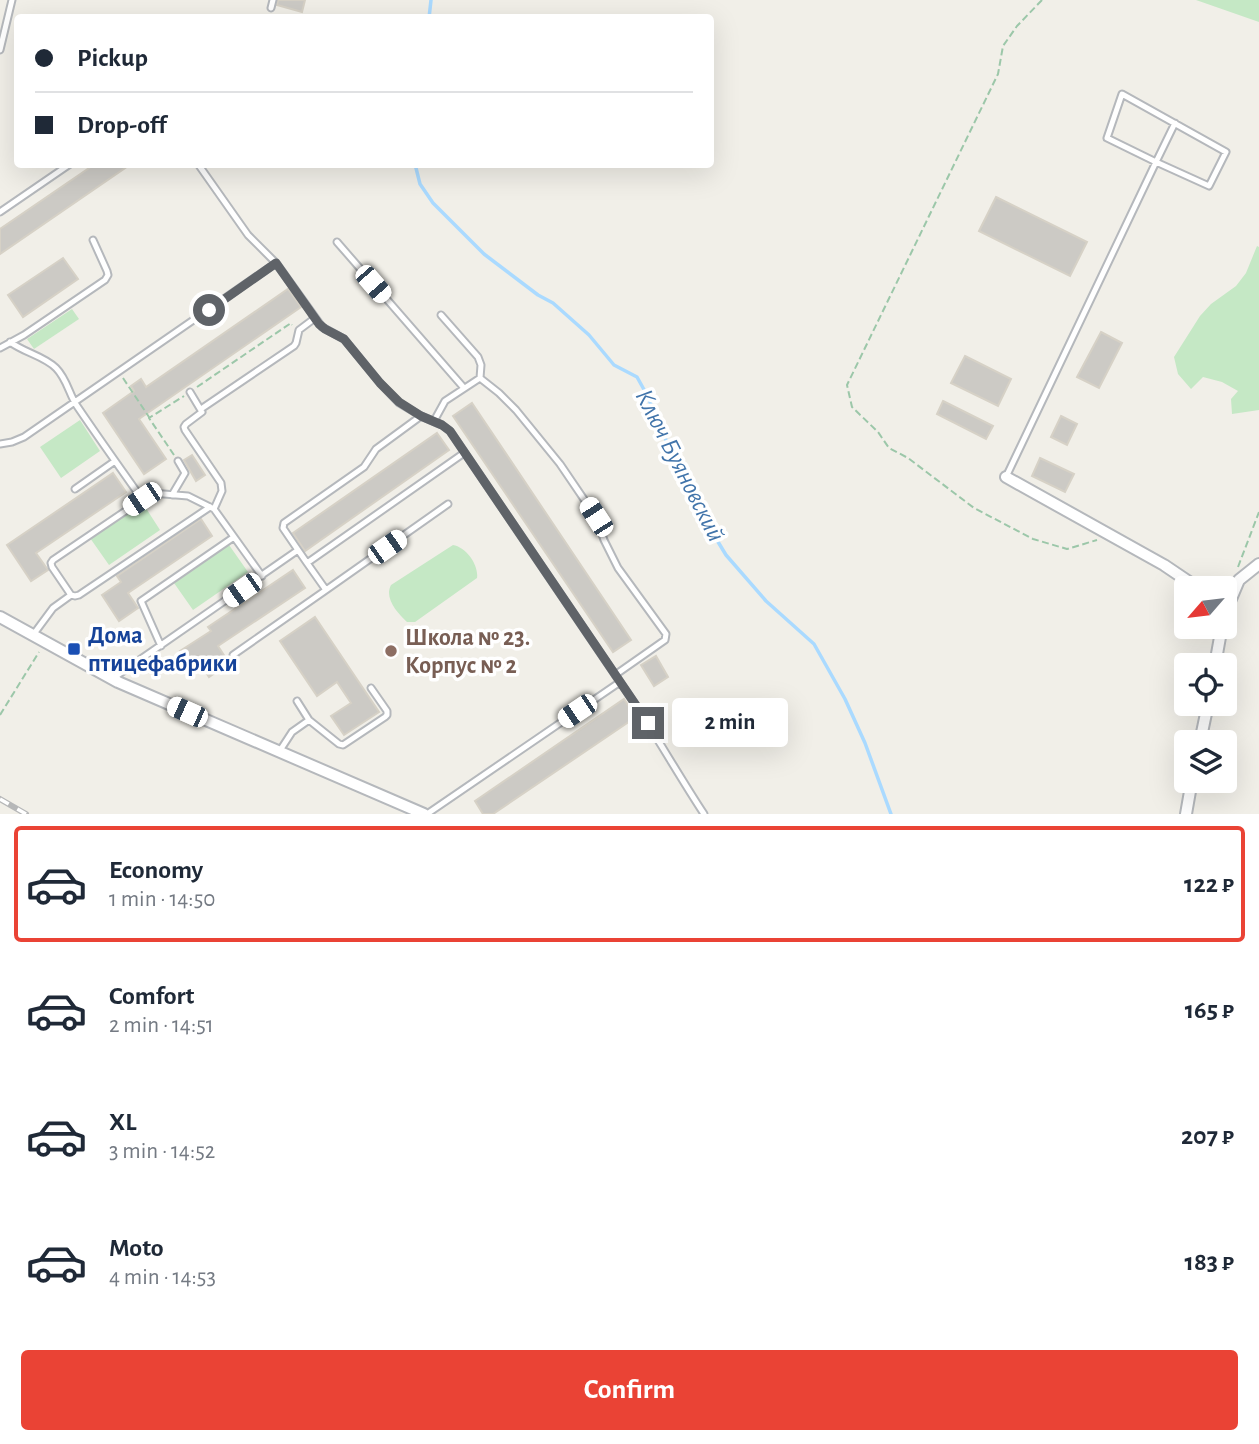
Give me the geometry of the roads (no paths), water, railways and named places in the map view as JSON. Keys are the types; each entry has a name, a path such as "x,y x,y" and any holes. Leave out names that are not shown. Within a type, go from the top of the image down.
{"street":[{"path":"1006,477 1180,576"},
{"path":"1237,585 1259,564"},
{"path":"0,617 112,679 425,814"},
{"path":"1186,814 1190,793"}],"lane":[{"path":"0,50 12,0"},
{"path":"271,8 273,0"},
{"path":"1122,94 1226,152 1209,187 1156,162 1107,138 1122,94"},
{"path":"1006,477 1175,123"},
{"path":"0,212 64,168"},
{"path":"201,168 248,235 276,263 325,329 344,339 399,402 446,427 644,717 704,814"},
{"path":"0,348 24,335 105,280 107,271 93,240"},
{"path":"337,242 464,388"},
{"path":"0,443 24,437 276,263"},
{"path":"441,315 478,357 481,365 480,378"},
{"path":"201,409 294,346 297,332 315,318"},
{"path":"10,342 56,368 65,379 75,402 142,499"},
{"path":"434,421 445,401 480,378"},
{"path":"480,378 516,410 560,464 596,517 618,568 666,634 665,640 615,675"},
{"path":"33,636 52,608 71,595 79,595 212,508 222,491 221,483 184,427 202,412 190,392"},
{"path":"326,590 283,528 284,523 364,467 376,449 421,416"},
{"path":"307,563 464,453"},
{"path":"75,489 115,461"},
{"path":"172,495 185,473 178,461"},
{"path":"71,595 52,567 52,560 152,493 188,496 212,508 262,576"},
{"path":"233,655 448,504"},
{"path":"161,646 141,601 234,537"},
{"path":"112,679 298,550"},
{"path":"425,814 620,682"},
{"path":"297,701 309,720 340,744 346,744 387,715 371,688"},
{"path":"279,752 292,732 309,720"}],"waterway":[{"name":"Ключ Буяновский","path":"429,14 431,0"},
{"name":"Ключ Буяновский","path":"416,168 420,184 433,203 484,254 538,295 553,303 589,335 614,365 637,377 709,527 726,555 766,601 814,644 845,699 865,743 891,814"}],"railway":[{"path":"0,799 26,814"}],"place":[{"name":"Дома птицефабрики","path":"74,649"},
{"name":"Школа № 23. Корпус № 2","path":"391,651"}]}
